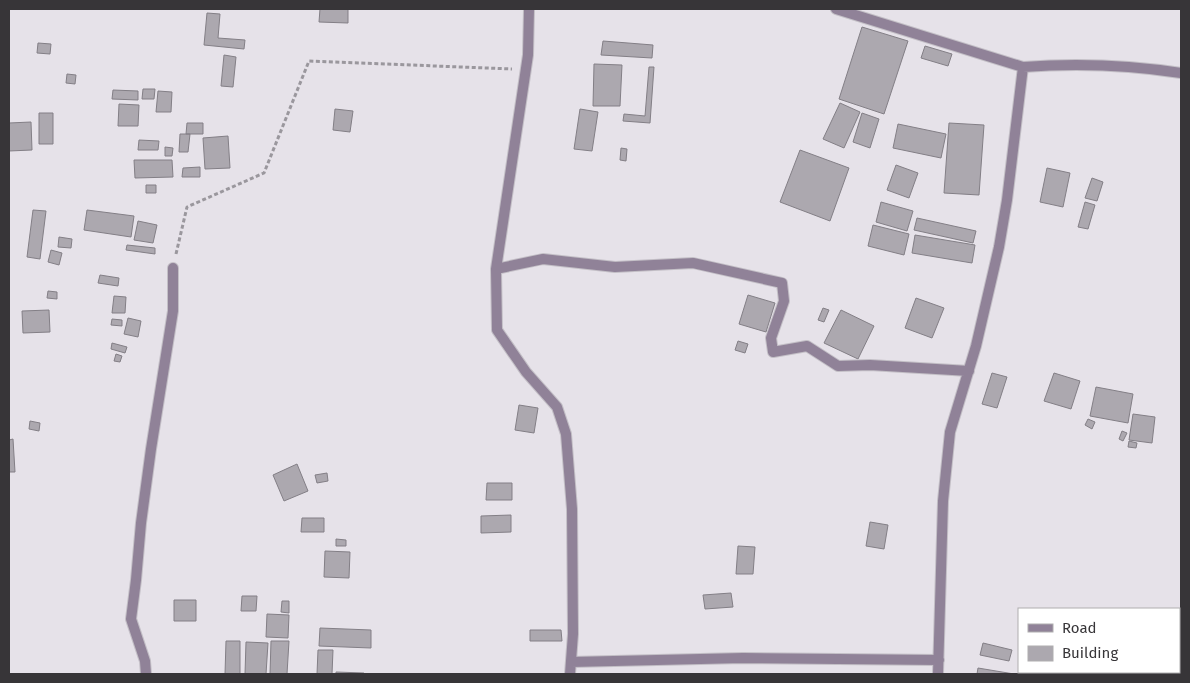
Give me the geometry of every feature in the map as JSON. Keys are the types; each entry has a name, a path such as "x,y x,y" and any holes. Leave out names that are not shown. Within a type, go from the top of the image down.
{"street":[{"path":"530,9 526,70 496,269 497,330 526,372 558,407 566,434 572,509 573,634 570,674"},
{"path":"836,9 1023,66 1068,64 1148,68 1181,74"},
{"path":"938,674 943,502 950,432 976,346 999,247 1007,200 1023,66"},
{"path":"496,269 543,259 615,267 693,263 782,283 784,301 771,338 773,352 807,346 838,366 870,364 969,371"},
{"path":"146,674 145,661 131,619 151,449 173,310 173,268"},
{"path":"571,662 743,658 939,660"}],"path":[{"path":"173,268 187,207 264,173 309,61 526,70"}],"building":[{"path":"320,9 348,9 348,23 319,22"},
{"path":"207,13 220,14 218,38 245,40 244,49 204,45"},
{"path":"862,27 908,41 884,114 839,99"},
{"path":"603,41 653,45 652,58 601,55"},
{"path":"38,43 51,44 50,54 37,53"},
{"path":"925,46 952,54 948,66 921,58"},
{"path":"224,55 236,57 233,87 221,86"},
{"path":"594,64 622,65 620,106 593,106"},
{"path":"649,67 654,67 650,123 623,121 624,114 645,116"},
{"path":"67,74 76,75 75,84 66,83"},
{"path":"143,89 155,89 154,99 142,99"},
{"path":"113,90 138,91 138,100 112,99"},
{"path":"158,91 172,92 171,112 156,112"},
{"path":"840,103 860,112 844,148 823,139"},
{"path":"119,104 139,105 138,126 118,126"},
{"path":"335,109 353,111 350,132 333,130"},
{"path":"580,109 598,112 592,151 574,149"},
{"path":"39,113 53,113 53,144 39,144"},
{"path":"862,113 879,119 870,148 853,142"},
{"path":"31,122 32,150 9,151 9,123"},
{"path":"187,123 203,123 203,134 186,134"},
{"path":"949,123 984,125 979,195 944,193"},
{"path":"898,124 946,134 941,158 893,148"},
{"path":"180,134 190,134 188,152 179,152"},
{"path":"228,136 230,168 205,169 203,138"},
{"path":"139,140 159,141 158,150 138,150"},
{"path":"165,147 173,148 172,156 165,156"},
{"path":"621,148 627,149 626,161 620,160"},
{"path":"800,150 849,168 830,221 780,202"},
{"path":"134,160 172,160 173,177 135,178"},
{"path":"896,165 918,173 909,198 887,190"},
{"path":"200,167 200,177 182,177 183,168"},
{"path":"1047,168 1070,173 1063,207 1040,202"},
{"path":"1092,178 1103,182 1097,201 1085,198"},
{"path":"146,185 156,185 156,193 146,193"},
{"path":"881,202 913,211 907,231 876,222"},
{"path":"1085,202 1095,205 1088,229 1078,227"},
{"path":"33,210 46,211 40,259 27,257"},
{"path":"87,210 134,216 131,237 84,230"},
{"path":"917,218 976,231 973,243 914,230"},
{"path":"138,221 157,225 153,243 134,240"},
{"path":"873,225 909,234 904,255 868,246"},
{"path":"915,235 975,245 972,263 912,253"},
{"path":"59,237 72,239 71,248 58,247"},
{"path":"127,245 155,248 155,254 126,250"},
{"path":"51,250 62,253 59,265 48,262"},
{"path":"100,275 119,278 118,286 98,283"},
{"path":"48,291 57,292 57,299 47,298"},
{"path":"748,295 775,303 766,332 739,324"},
{"path":"114,296 126,297 125,313 112,313"},
{"path":"916,298 944,308 932,338 905,328"},
{"path":"823,308 829,310 824,322 818,320"},
{"path":"49,310 50,332 23,333 22,311"},
{"path":"841,310 874,326 858,359 824,343"},
{"path":"128,318 141,321 138,337 124,334"},
{"path":"112,319 122,320 122,326 111,325"},
{"path":"738,341 748,344 745,353 735,350"},
{"path":"112,343 127,347 125,353 111,349"},
{"path":"116,354 122,356 120,362 114,361"},
{"path":"992,373 1007,377 997,408 982,404"},
{"path":"1054,373 1080,381 1071,409 1044,401"},
{"path":"1096,387 1133,394 1128,423 1090,416"},
{"path":"519,405 538,408 534,433 515,430"},
{"path":"1133,414 1155,417 1152,443 1129,440"},
{"path":"1088,419 1095,422 1092,429 1085,425"},
{"path":"30,421 40,423 39,431 29,429"},
{"path":"1122,431 1127,433 1123,441 1119,439"},
{"path":"13,439 15,472 9,472 9,440"},
{"path":"1129,441 1137,443 1136,448 1128,447"},
{"path":"297,464 308,491 284,501 273,475"},
{"path":"327,473 328,481 317,483 315,475"},
{"path":"487,483 512,483 512,500 486,500"},
{"path":"511,515 511,532 481,533 481,516"},
{"path":"302,518 324,518 324,532 301,532"},
{"path":"870,522 888,525 884,549 866,546"},
{"path":"336,539 346,540 346,546 336,546"},
{"path":"738,546 755,547 753,574 736,574"},
{"path":"325,551 350,552 349,578 324,577"},
{"path":"731,593 733,607 705,609 703,595"},
{"path":"242,596 257,596 256,611 241,611"},
{"path":"174,600 196,600 196,621 174,621"},
{"path":"282,601 289,601 289,613 281,612"},
{"path":"267,614 289,615 288,638 266,637"},
{"path":"320,628 371,630 371,648 319,646"},
{"path":"530,630 561,630 562,641 530,641"},
{"path":"226,641 240,641 240,674 225,674"},
{"path":"271,641 289,641 287,674 270,674"},
{"path":"246,642 268,643 266,674 245,674"},
{"path":"983,643 1012,650 1009,661 980,655"},
{"path":"318,650 333,650 332,674 317,674"},
{"path":"978,668 1014,674 977,674"},
{"path":"336,672 364,673 336,674"}]}
